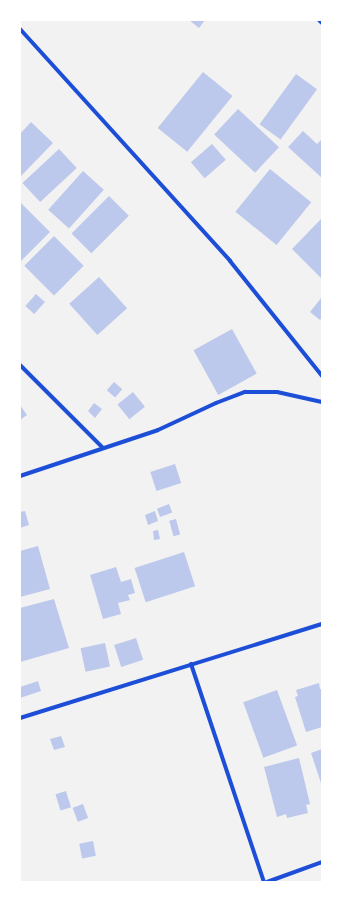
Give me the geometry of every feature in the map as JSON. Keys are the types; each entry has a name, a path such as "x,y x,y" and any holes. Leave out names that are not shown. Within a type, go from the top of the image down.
{"street":[{"path":"319,20 322,23"},
{"path":"20,29 230,261 322,376"},
{"path":"20,365 102,447"},
{"path":"20,476 102,447 158,430 216,403 245,392 277,392 322,402"},
{"path":"20,718 322,624"},
{"path":"190,664 265,882 322,862"}],"building":[{"path":"189,20 205,20 199,28"},
{"path":"203,72 233,96 187,152 158,128"},
{"path":"296,74 317,89 281,139 260,124"},
{"path":"238,109 279,147 255,173 214,135"},
{"path":"31,122 53,143 20,177 20,134"},
{"path":"303,131 317,144 322,139 322,178 288,147"},
{"path":"212,144 226,160 205,178 191,162"},
{"path":"59,149 77,168 40,202 22,183"},
{"path":"270,169 311,202 277,245 235,212"},
{"path":"83,171 104,190 69,228 48,210"},
{"path":"109,196 129,216 91,253 72,233"},
{"path":"20,202 50,232 20,262"},
{"path":"322,218 322,277 321,278 292,249"},
{"path":"54,236 84,266 54,295 24,266"},
{"path":"99,277 127,308 97,335 69,304"},
{"path":"36,294 45,302 34,314 25,306"},
{"path":"322,297 322,317 320,320 310,312"},
{"path":"232,329 257,374 218,395 194,350"},
{"path":"114,382 122,389 115,398 107,390"},
{"path":"133,392 145,407 129,419 117,405"},
{"path":"94,403 102,409 95,418 88,411"},
{"path":"20,405 27,415 20,420"},
{"path":"175,464 181,483 156,491 150,472"},
{"path":"169,504 172,512 160,517 157,509"},
{"path":"25,511 29,525 20,528 20,512"},
{"path":"155,511 158,521 148,525 145,515"},
{"path":"176,519 180,534 173,536 169,521"},
{"path":"158,530 160,539 154,540 153,531"},
{"path":"38,546 50,589 20,597 20,551"},
{"path":"184,552 195,586 146,602 135,568"},
{"path":"116,567 121,582 131,579 135,593 128,595 130,600 118,603 121,614 103,619 90,575"},
{"path":"54,599 69,648 20,662 20,608"},
{"path":"136,638 143,660 121,667 114,645"},
{"path":"105,643 110,666 86,672 81,648"},
{"path":"38,681 41,691 20,698 20,687"},
{"path":"319,683 320,689 322,689 322,727 306,732 295,697 298,696 296,690"},
{"path":"277,690 297,745 263,758 243,702"},
{"path":"61,736 65,747 54,750 50,739"},
{"path":"322,749 322,786 311,753"},
{"path":"299,758 310,804 306,805 308,813 287,818 286,814 277,817 264,767"},
{"path":"66,791 71,807 60,810 55,794"},
{"path":"83,804 88,818 78,822 73,808"},
{"path":"93,841 96,856 82,858 79,844"}]}
